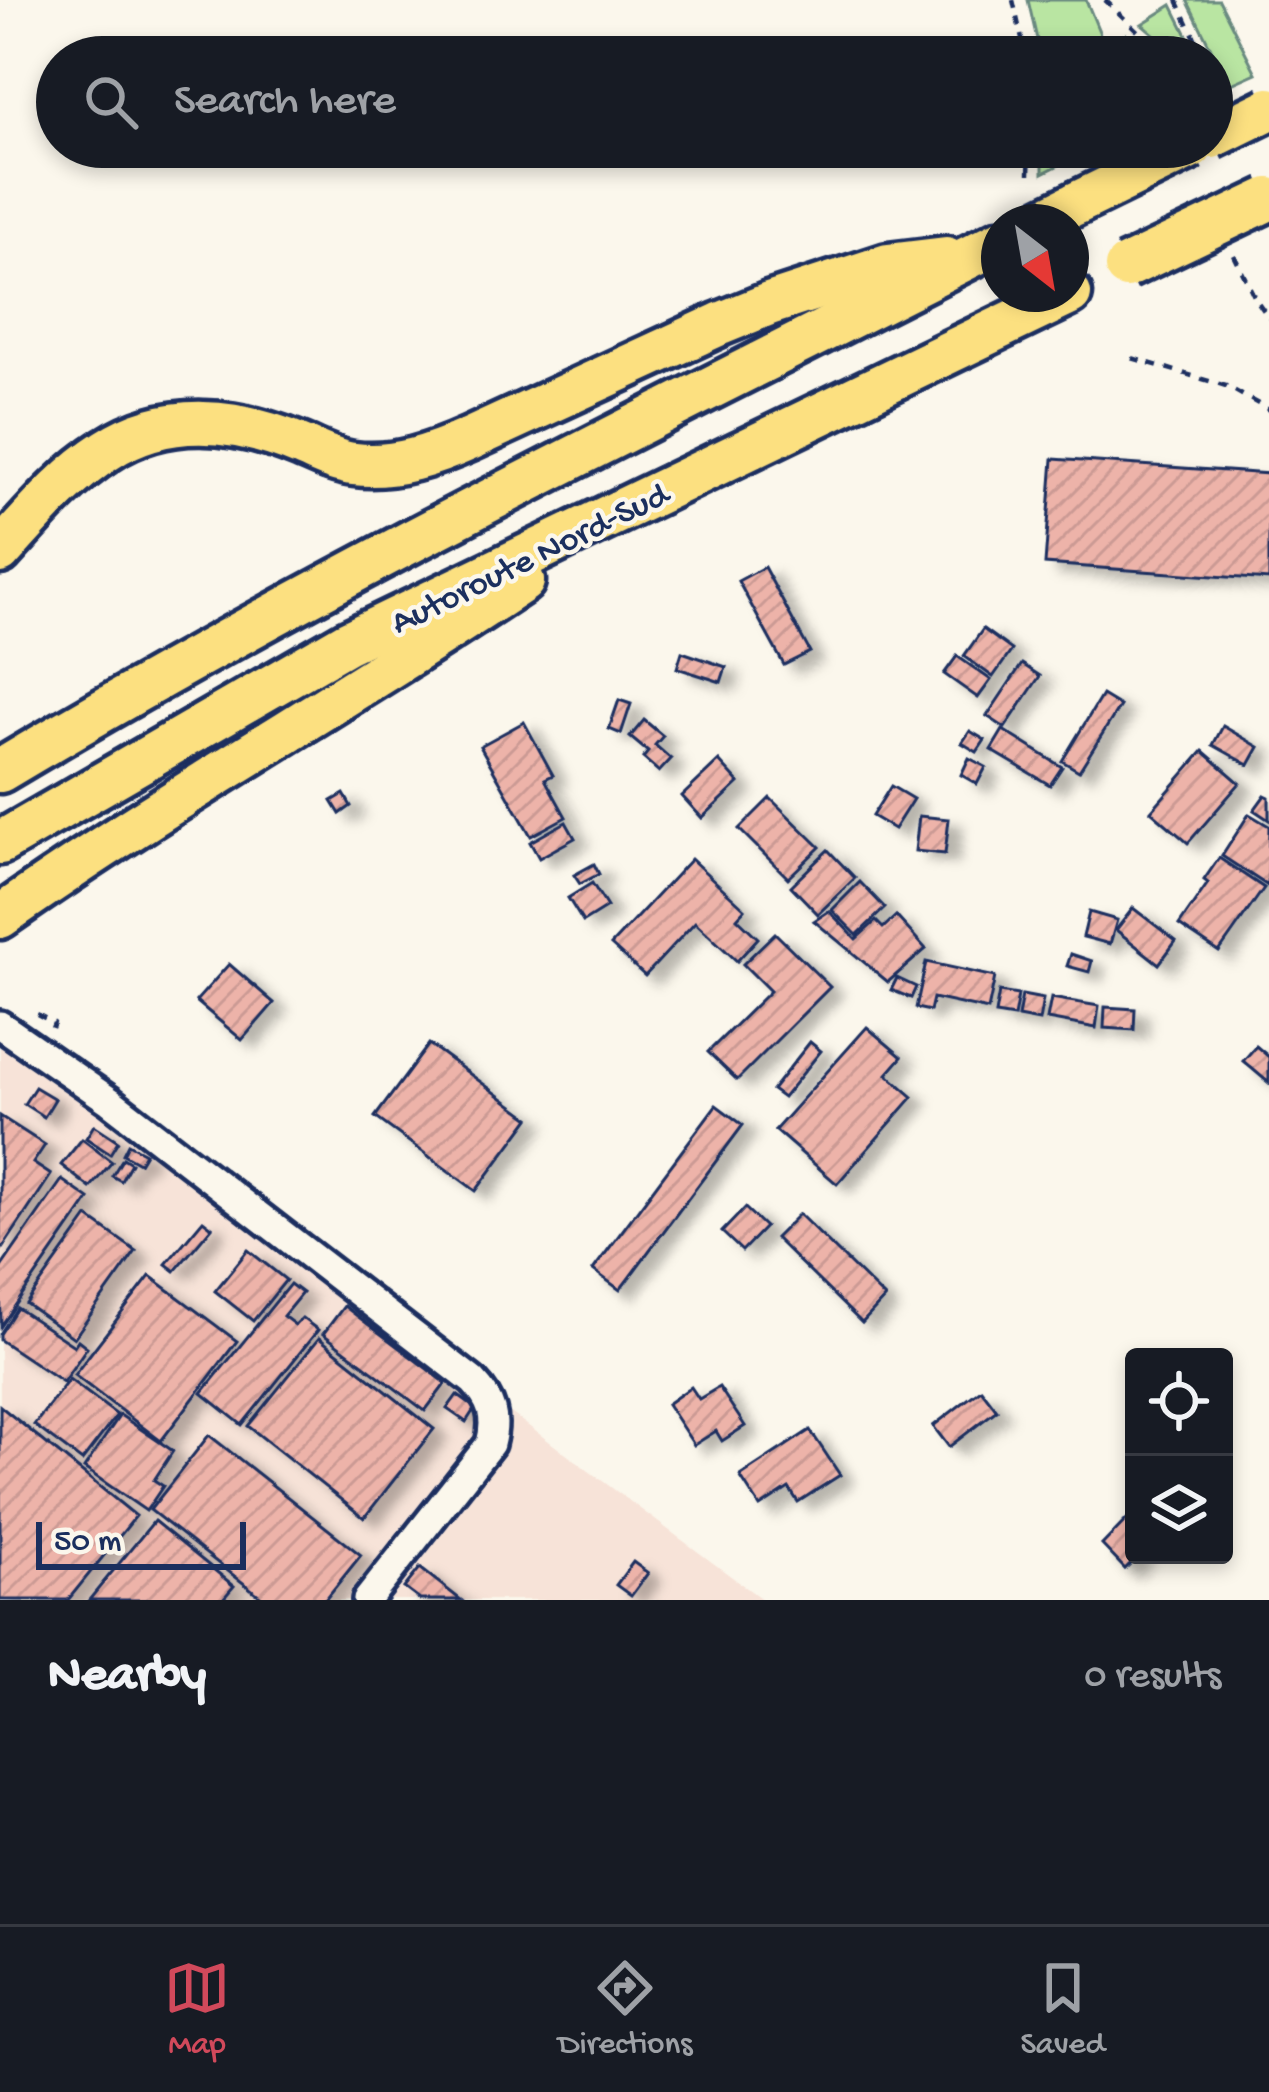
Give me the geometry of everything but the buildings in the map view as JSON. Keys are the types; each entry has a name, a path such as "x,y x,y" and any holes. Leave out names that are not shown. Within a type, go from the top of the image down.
{"highway":[{"path":"1233,127 1269,110"},
{"path":"1075,204 1149,168"},
{"name":"Autoroute Nord-Sud","path":"1089,285 1269,199"},
{"path":"0,552 84,466 149,429 199,422 227,424 356,465 405,462 452,447 785,298 888,265 981,249"},
{"name":"Autoroute Nord-Sud","path":"0,771 117,700 368,564 981,252"},
{"name":"Autoroute Nord-Sud","path":"0,843 346,643 1032,312"},
{"path":"0,917 81,861 433,643 648,496"}],"street":[{"path":"0,1025 128,1115 485,1394 493,1410 490,1444 368,1600"}],"path":[{"path":"1013,0 1021,36"},
{"path":"1105,0 1141,36"},
{"path":"1177,0 1194,36"},
{"path":"1133,29 1136,36"},
{"path":"1029,168 1029,174"},
{"path":"1132,358 1226,386 1269,410"}],"shaded area":[{"path":"0,1034 763,1600 0,1600"}],"green space":[{"path":"1028,0 1086,0 1101,36 1036,36"},
{"path":"1187,0 1219,0 1256,73 1233,83 1233,36 1205,36"},
{"path":"1172,5 1188,36 1156,36 1142,24"}]}
